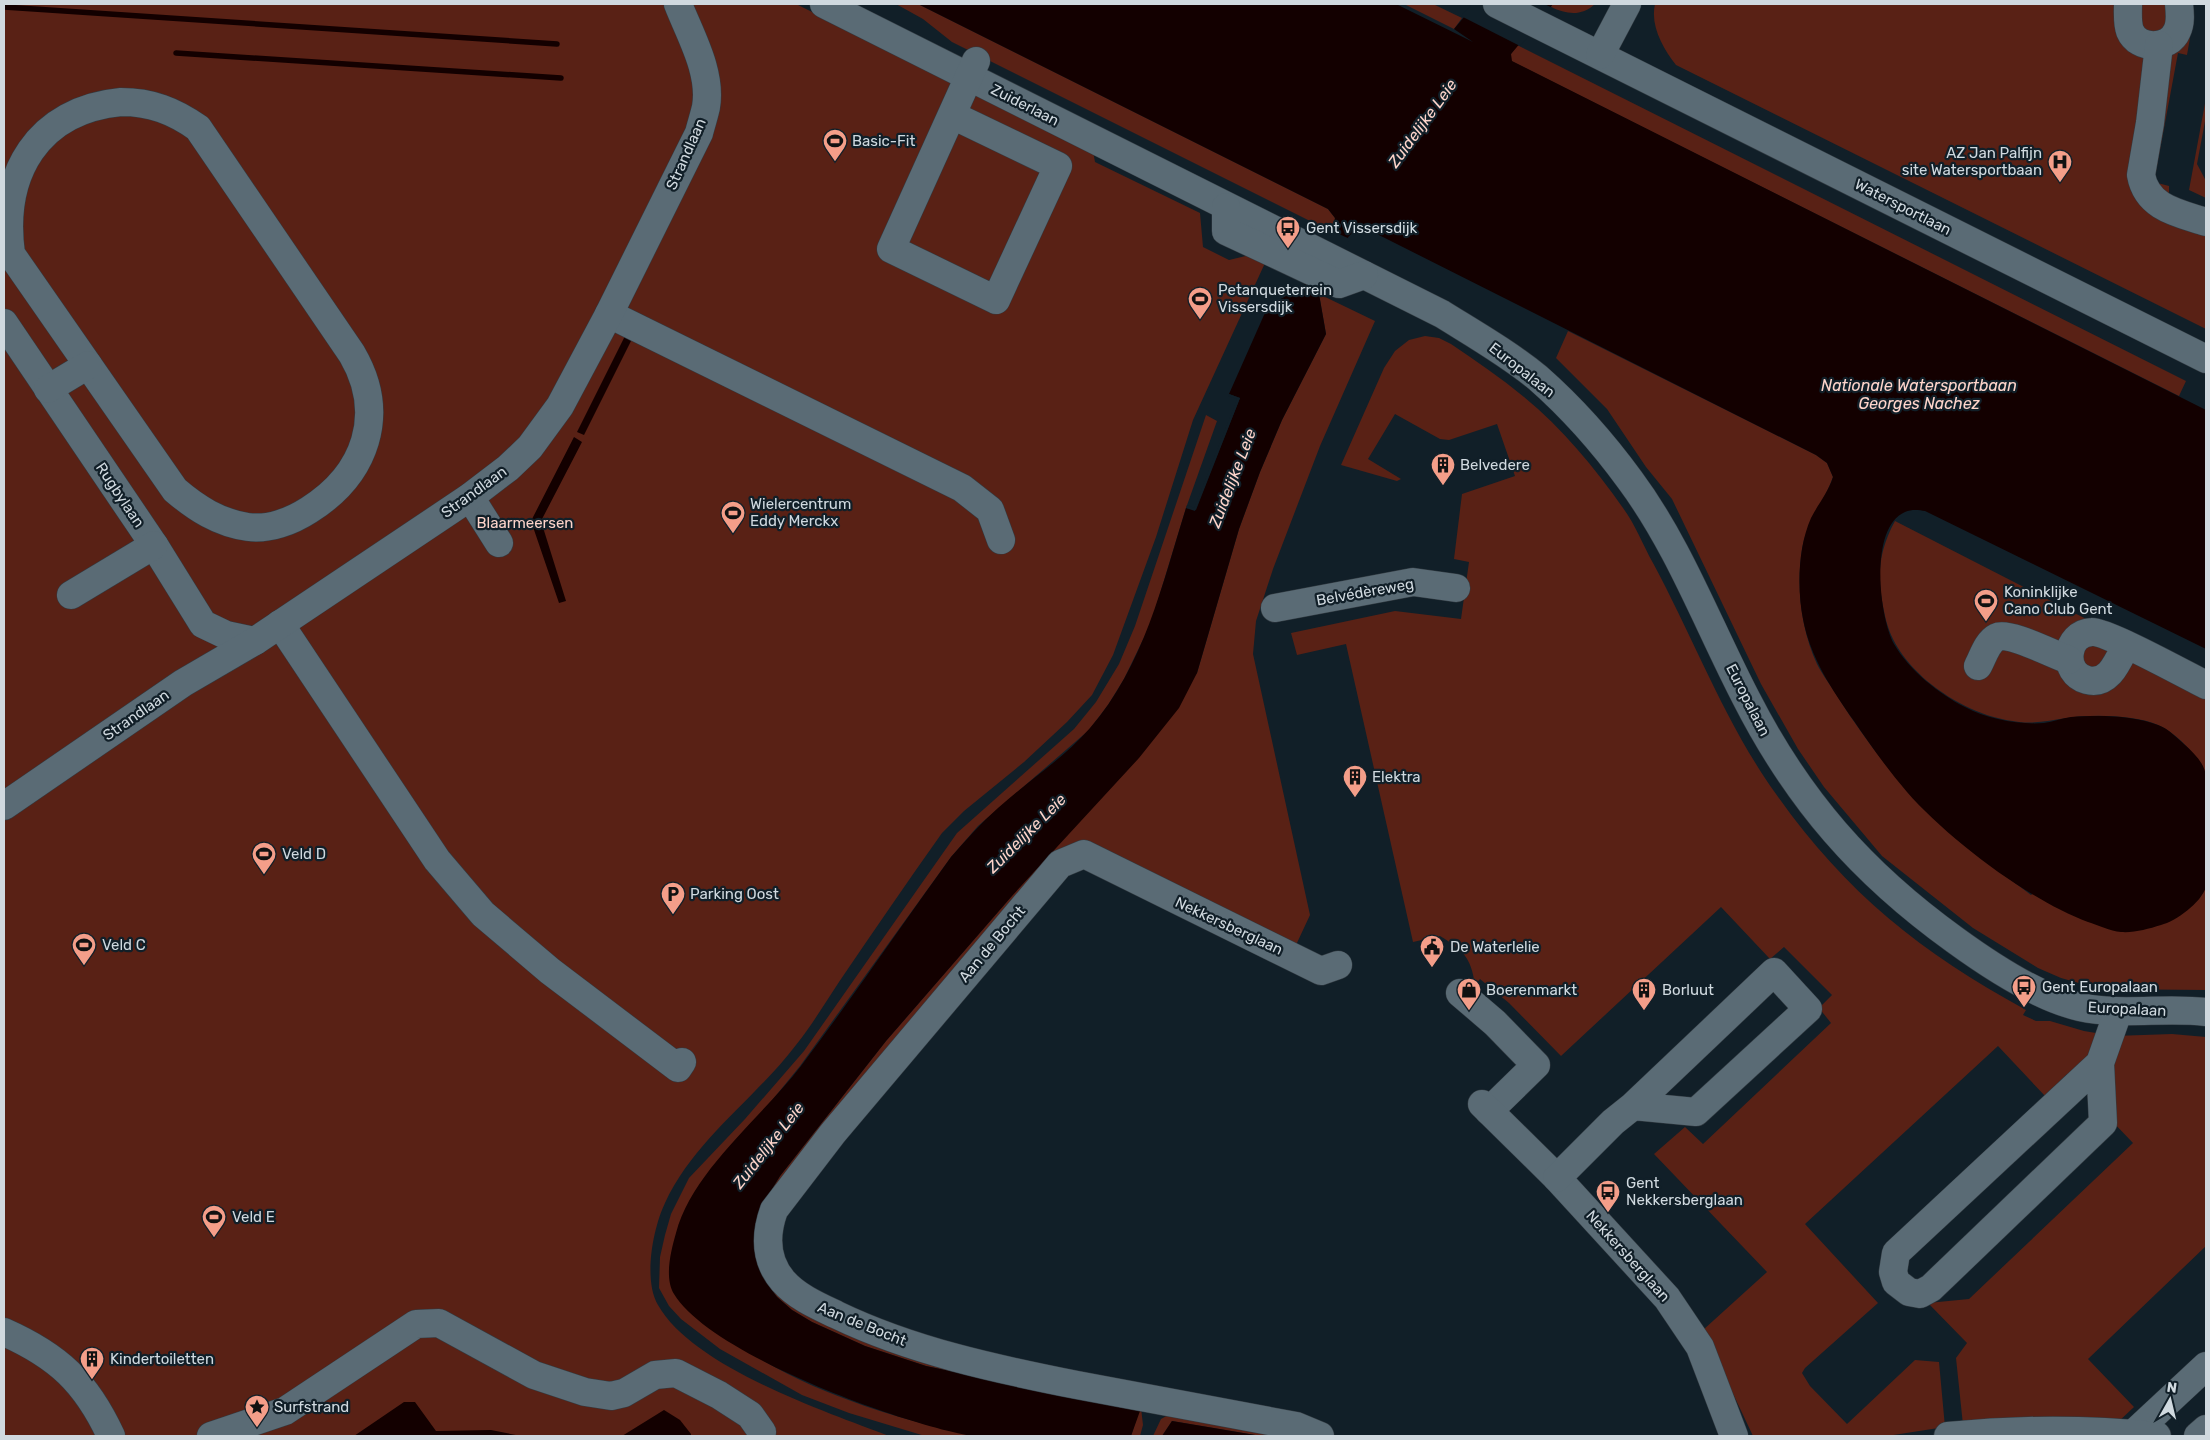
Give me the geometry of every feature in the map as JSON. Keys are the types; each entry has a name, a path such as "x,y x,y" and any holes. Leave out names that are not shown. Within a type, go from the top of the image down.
{"street":[{"name":"Strandlaan","path":"4,806 183,683 255,641 470,497 508,468 547,427 609,314 699,133 706,106 706,84 702,64 678,4"},
{"name":"Zuiderlaan","path":"824,4 973,69 1226,207 1305,256 1350,275"},
{"name":"Watersportlaan","path":"1498,4 2206,359"},
{"path":"1600,55 1628,4"},
{"path":"2128,4 2130,30 2135,39 2142,43 2159,45 2167,43 2178,30 2179,4"},
{"path":"2159,45 2150,123 2141,175 2142,182 2148,195 2158,205 2206,222"},
{"path":"952,115 1058,166 996,300 891,249 952,115 973,69"},
{"path":"138,102 180,115 198,128 359,367 369,397 367,434 362,451 347,478 320,503 294,519 249,527 208,515 193,506 174,490 88,365 11,254 7,214 10,195 21,163 30,147 58,121 83,109 101,104 138,102"},
{"name":"Europalaan","path":"1350,275 1442,314 1479,336 1536,376 1566,404 1597,438 1630,481 1658,524 1774,751 1813,804 1866,867 1932,924 2003,972 2039,991 2079,1007 2118,1012 2206,1012"},
{"path":"609,314 962,488 990,510 1002,540"},
{"name":"Rugbylaan","path":"4,323 154,545 203,624 226,635 255,641"},
{"path":"48,389 88,365"},
{"path":"470,497 499,543"},
{"path":"71,595 154,545"},
{"name":"Belvédèreweg","path":"1275,608 1413,582 1456,588"},
{"path":"280,624 437,860 483,914 550,971 678,1068 682,1062"},
{"path":"2126,645 2113,670 2106,677 2088,680 2079,676 2072,669 2069,660 2072,644 2084,633 2101,633 2126,645 2206,685"},
{"path":"1978,666 1991,642 2004,635 2013,636 2046,652 2069,660"},
{"name":"Aan de Bocht","path":"1122,873 1084,854 1060,864 832,1133 774,1210 768,1225 771,1263 784,1282 807,1301 862,1327 921,1348 1020,1373 1296,1426 1320,1436"},
{"name":"Nekkersberglaan","path":"1122,873 1322,971 1338,965"},
{"path":"1557,1178 1613,1122 1633,1106 1774,972 1808,1009 1696,1112 1633,1106"},
{"name":"Nekkersberglaan","path":"1460,993 1495,1023 1536,1066 1485,1107 1557,1178 1666,1298 1691,1331 1700,1348 1734,1436"},
{"path":"2100,1062 1896,1253 1893,1272 1896,1282 1909,1292 1920,1294 1931,1288 2103,1123 2100,1062 2118,1012"},
{"path":"211,1436 285,1411 416,1324 439,1323 534,1375 585,1392 611,1396 624,1393 654,1375 666,1372 686,1376 750,1415 762,1432 760,1436"},
{"path":"4,1332 51,1356 79,1384 100,1412 110,1436"},
{"path":"1948,1436 1976,1433 2069,1431 2145,1435 2206,1366"},
{"path":"2198,1436 2206,1428"}],"green space":[{"name":"Blaarmeersen","path":"4,4 796,4 1093,151 1095,162 1200,213 1203,247 1229,260 1250,255 1265,263 1193,420 1156,537 1113,655 1092,695 1067,722 1024,762 964,811 942,833 802,1037 780,1065 692,1159 677,1180 665,1203 657,1226 651,1254 651,1282 658,1305 675,1327 700,1348 729,1367 762,1384 830,1414 889,1436 4,1436"},
{"path":"896,4 918,4 1328,209 1335,218 1332,232 952,42 923,19"},
{"path":"1404,4 1433,4 1462,18 1454,29"},
{"path":"1553,4 1595,4 1579,13 1568,13 1551,7"},
{"name":"AZ Jan Palfijn site Watersportbaan","path":"1655,4 2122,4 2139,50 2145,60 2131,162 2206,233 2206,329 1676,65 1662,44 1656,28 1654,20"},
{"path":"2135,4 2173,4 2172,29 2146,37"},
{"path":"2190,38 2187,55 2178,53 2154,182 2169,186 2169,196 2176,202 2156,190 2151,177 2173,50 2179,41"},
{"path":"1517,45 2186,381 2179,396 1511,61 1511,54"},
{"path":"2206,98 2206,116 2197,164 2206,181 2206,198 2189,190"},
{"path":"1319,294 1375,321 1320,446 1273,569 1256,621 1253,654 1310,915 1296,945 1079,844 781,1192 780,1288 1141,1408 1143,1425 1140,1436 1131,1436 1139,1411 926,1366 865,1346 812,1322 792,1310 777,1297 768,1285 758,1264 754,1244 755,1225 761,1207 780,1176 886,1041 1011,897 1197,673 1239,529 1260,472 1282,420 1326,334"},
{"path":"1568,331 1816,455 1827,463 1833,477 1804,539 1800,563 1801,608 1807,637 1817,664 1864,736 1905,788 1936,820 1962,843 2031,895 2202,765 2176,737 2164,728 2149,722 2126,717 2101,716 2043,722 2006,720 1982,713 1959,703 1927,681 1900,652 1891,635 1885,616 1880,567 1885,545 1895,521 2090,621 2067,673 2133,661 2206,693 2206,990 2100,989 2061,978 2038,968 1973,928 1882,856 1824,787 1798,749 1761,684 1672,499 1646,467 1607,409 1556,358"},
{"path":"1425,336 1439,338 1451,344 1524,397 1565,435 1601,478 1635,528 1725,710 1758,767 1802,829 1829,861 1887,917 1952,966 2026,1010 2023,1015 2036,1021 2050,1021 2084,1031 2114,1036 2172,1034 2206,1037 2206,1246 2088,1359 2134,1407 2117,1423 1963,1425 1956,1358 1967,1343 1928,1303 1969,1299 2133,1143 2067,1074 2045,1096 1998,1046 1805,1224 1878,1303 1805,1368 1802,1373 1810,1386 1847,1424 1915,1360 1939,1362 1945,1427 1887,1436 1753,1436 1703,1330 1767,1272 1654,1154 1685,1127 1703,1144 1831,1023 1819,1008 1832,995 1784,947 1770,959 1721,907 1561,1056 1509,1003 1480,979 1475,985 1471,968 1465,955 1455,946 1440,936 1413,942 1346,644 1297,655 1291,633 1395,611 1461,619 1469,562 1454,559 1462,494 1515,476 1497,424 1449,440 1440,439 1395,414 1368,459 1401,479 1397,481 1341,465 1384,368 1395,351 1409,340"},
{"path":"1206,415 1217,421 1186,508 1151,623 1124,679 1108,705 1089,730 978,826 951,857 800,1066 765,1109 731,1145 672,1253 671,1286 717,1328 746,1350 799,1379 856,1403 886,1413 974,1436 925,1436 849,1413 802,1395 720,1349 681,1319 669,1306 659,1288 660,1257 671,1214 689,1178 745,1119 804,1051 957,833 1074,729 1096,702 1119,664 1135,626"},
{"path":"2082,641 2110,649 2109,662 2085,670 2078,647"},
{"path":"1170,1414 1301,1436 1261,1436 1172,1421 1162,1436 1153,1436 1161,1419"}],"water":[{"name":"Nationale Watersportbaan Georges Nachez","path":"918,4 1396,4 1473,42 1454,29 1475,4 1553,4 1511,54 1512,61 2206,410 2206,649 1925,511 1908,511 1894,521 1886,535 1880,574 1884,614 1894,644 1916,672 1955,702 1983,715 2024,723 2044,723 2081,716 2115,716 2138,719 2166,729 2192,752 2202,764 2206,773 2207,881 2206,887 2199,899 2181,915 2167,923 2151,928 2126,932 2108,929 2088,922 2041,899 1991,867 1944,829 1907,792 1873,749 1830,685 1816,660 1806,633 1799,582 1801,555 1811,518 1833,477 1827,463 1816,455 1369,230 1356,231 1347,239 1319,294 1326,334 1282,420 1260,472 1239,529 1197,673 1179,708 1139,758 1011,897 886,1041 780,1176 761,1207 755,1225 754,1244 758,1264 768,1285 777,1297 792,1310 812,1322 865,1346 926,1366 1140,1411 1131,1436 984,1437 941,1429 857,1402 811,1383 766,1363 726,1340 695,1317 674,1294 671,1287 669,1272 671,1256 684,1210 712,1166 801,1066 951,857 992,814 1080,739 1109,704 1138,651 1149,624 1186,508 1196,510 1240,398 1229,394 1268,306 1304,286 1334,225 1335,218 1328,209"},
{"path":"625,336 632,339 584,435 577,432"},
{"path":"574,437 582,442 541,521 566,601 559,603 531,521"},
{"path":"404,1402 415,1402 436,1431 491,1430 521,1436 354,1436"},
{"path":"664,1410 680,1420 691,1436 622,1436"},
{"path":"1172,1421 1261,1436 1162,1436"}],"pier":[{"path":"1472,4 1544,4 1553,8 1520,46 1461,16"},
{"path":"1330,230 1350,239 1322,293 1303,283"},
{"path":"1229,394 1240,398 1195,511 1186,508 1187,505 1194,508 1237,399 1228,396"}],"waterway":[{"path":"4,7 557,44"},
{"path":"176,53 561,78"}],"place":[{"name":"Basic-Fit","path":"835,162"},
{"name":"AZ Jan Palfijn site Watersportbaan","path":"2060,183"},
{"name":"Gent Vissersdijk","path":"1288,249"},
{"name":"Petanqueterrein Vissersdijk","path":"1200,320"},
{"name":"Belvedere","path":"1443,486"},
{"name":"Wielercentrum Eddy Merckx","path":"733,534"},
{"name":"Koninklijke Cano Club Gent","path":"1986,622"},
{"name":"Elektra","path":"1355,798"},
{"name":"Veld D","path":"264,875"},
{"name":"Parking Oost","path":"673,915"},
{"name":"Veld C","path":"84,966"},
{"name":"De Waterlelie","path":"1432,968"},
{"name":"Gent Europalaan","path":"2024,1008"},
{"name":"Boerenmarkt","path":"1469,1011"},
{"name":"Borluut","path":"1644,1011"},
{"name":"Gent Nekkersberglaan","path":"1608,1213"},
{"name":"Veld E","path":"214,1238"},
{"name":"Kindertoiletten","path":"92,1380"},
{"name":"Surfstrand","path":"257,1428"}],"water label":[{"name":"Zuidelijke Leie","path":"1422,123"},
{"name":"Zuidelijke Leie","path":"1232,478"},
{"name":"Zuidelijke Leie","path":"1026,833"},
{"name":"Zuidelijke Leie","path":"768,1145"}]}
